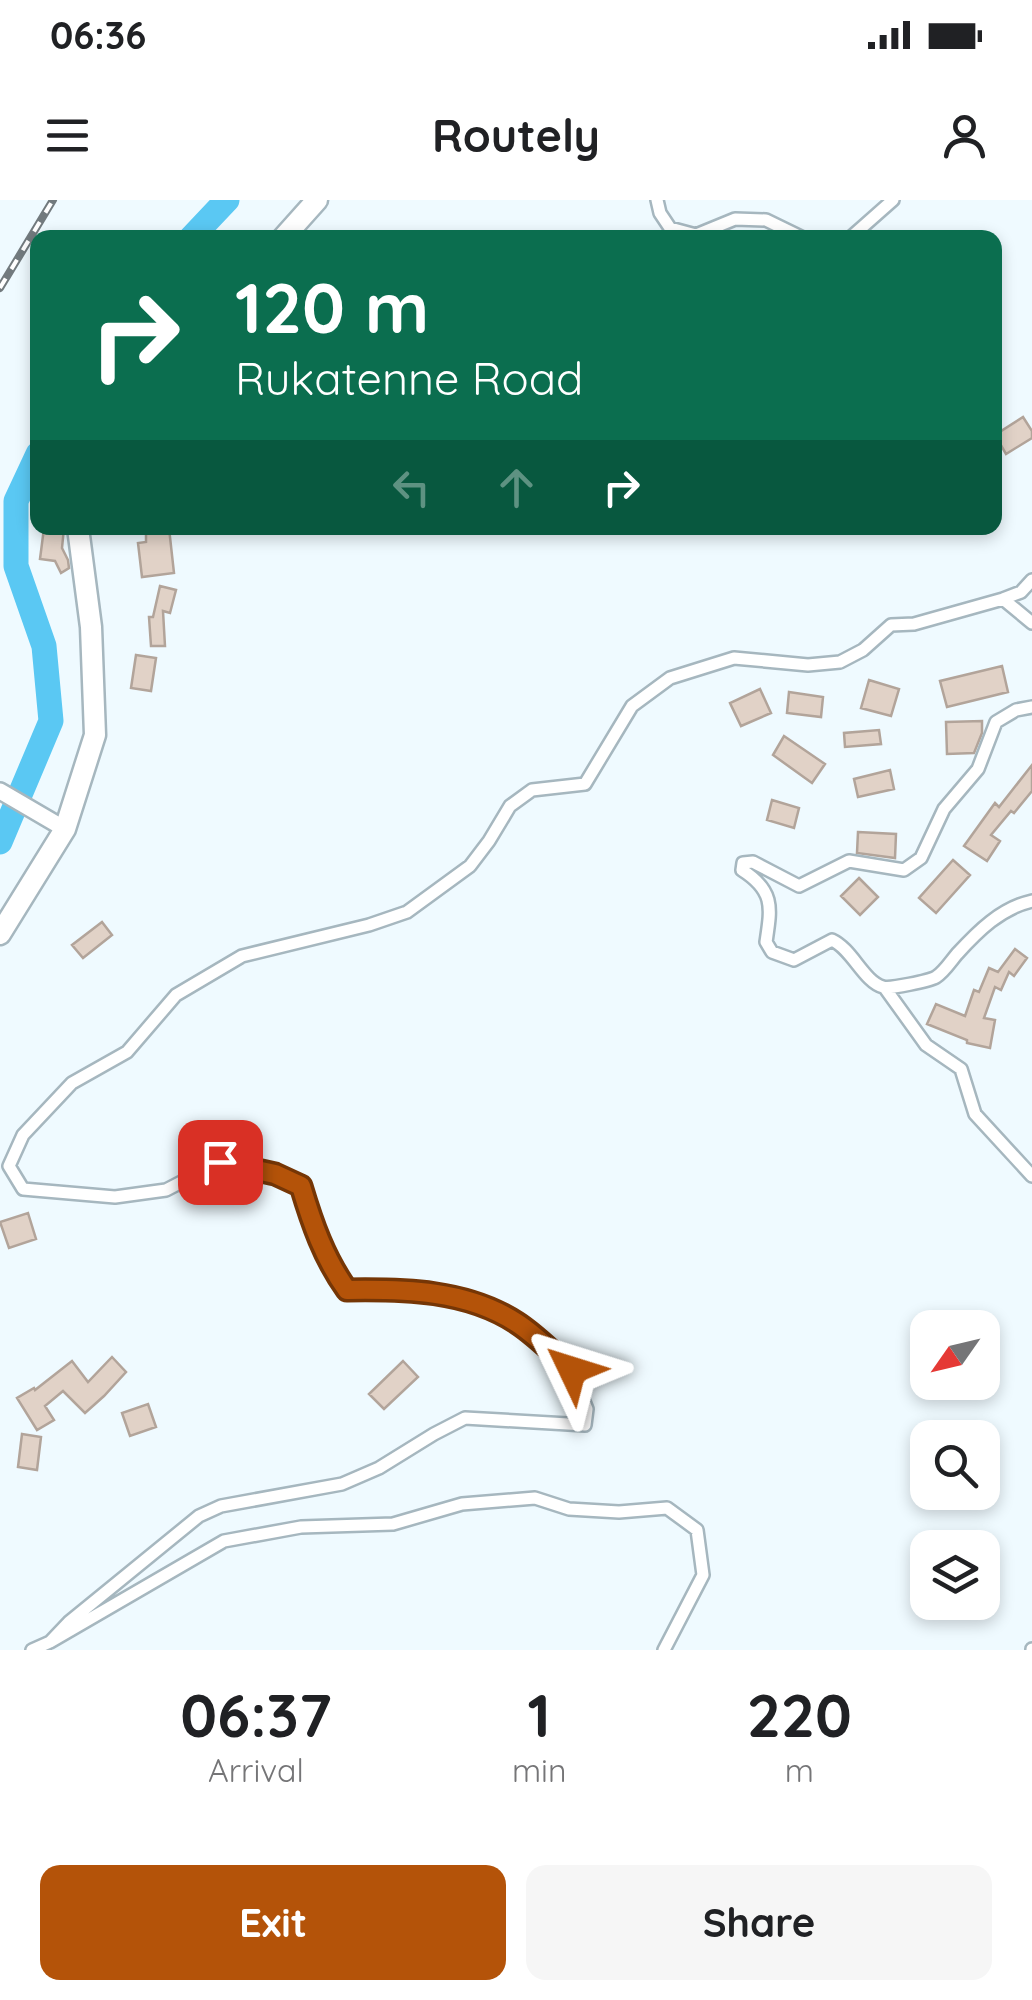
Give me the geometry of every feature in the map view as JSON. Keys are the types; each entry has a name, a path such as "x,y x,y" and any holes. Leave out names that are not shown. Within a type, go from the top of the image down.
{"highway":[{"path":"289,230 317,200"},
{"path":"0,934 65,829 95,735 92,627 79,535"}],"street":[{"path":"657,200 660,214 670,228 679,230"},
{"path":"859,230 893,200"},
{"path":"706,230 735,219 766,220 787,230"},
{"path":"50,1642 69,1622 199,1516 221,1506 342,1484 379,1468 466,1418 585,1425 587,1409 572,1370 515,1322 446,1294 347,1290 312,1224 301,1186 275,1174 220,1162 166,1190 114,1198 23,1189 8,1166 23,1135 72,1083 126,1052 176,995 242,956 407,912 470,866 510,806 532,790 585,784 632,706 670,678 734,658 808,665 840,662 863,650 891,626 914,624 1026,596 1032,580"},
{"path":"1003,599 1032,623"},
{"path":"1032,707 1016,710 996,722 978,769 944,810 921,858 904,870 849,861 798,886 753,862 743,863 742,870 757,880 771,906 766,942 772,952 794,960 832,940 875,984 886,988 936,978 977,932 999,915 1032,900"},
{"path":"0,791 65,829"},
{"path":"886,988 926,1044 961,1068 975,1114 1032,1176"},
{"path":"32,1650 224,1541 302,1527 393,1524 462,1504 535,1498 568,1508 619,1512 667,1508 697,1530 703,1575 664,1650"}],"building":[{"path":"1023,417 1032,438 1006,454 1002,430"},
{"path":"43,535 63,535 62,548 69,568 61,573 55,561 40,559"},
{"path":"146,535 170,535 174,573 142,577 138,543 146,542"},
{"path":"160,586 176,590 170,613 163,611 165,646 151,646 149,617 153,617"},
{"path":"136,655 156,658 151,691 131,688"},
{"path":"1002,666 1008,692 947,707 940,681"},
{"path":"869,680 899,689 891,716 861,708"},
{"path":"760,689 771,713 741,726 730,703"},
{"path":"789,692 823,697 821,717 787,713"},
{"path":"982,721 974,753 947,754 946,722"},
{"path":"879,730 881,744 845,747 844,733"},
{"path":"784,736 825,764 812,783 773,755"},
{"path":"1032,765 1032,791 991,835 1000,841 987,861 964,846 995,803 999,807"},
{"path":"890,770 894,789 858,797 854,779"},
{"path":"772,800 799,808 794,828 767,820"},
{"path":"858,832 896,834 895,858 857,853"},
{"path":"953,860 970,875 936,913 919,898"},
{"path":"859,878 878,897 860,915 841,896"},
{"path":"102,922 112,935 83,958 72,945"},
{"path":"1015,949 1027,958 1014,976 1009,972 1001,990 995,987 984,1018 995,1020 990,1048 967,1043 927,1024 936,1004 965,1016 974,990 979,992 989,968 998,972"},
{"path":"28,1213 36,1239 9,1248 0,1222"},
{"path":"112,1357 126,1372 104,1396 85,1413 63,1391 45,1406 54,1420 37,1430 17,1398 35,1390 72,1361 88,1382"},
{"path":"403,1361 418,1377 384,1409 369,1394"},
{"path":"148,1404 156,1427 130,1436 122,1413"},
{"path":"22,1434 41,1437 37,1470 18,1467"}],"waterway":[{"path":"199,230 227,200"},
{"path":"0,842 51,721 44,646 16,566 16,501 30,471"}],"railway":[{"path":"35,230 53,200"},
{"path":"0,288 30,238"}],"route":[{"path":"220,1162 275,1174 301,1186 312,1224 347,1290 446,1294 515,1322 572,1370"}]}
